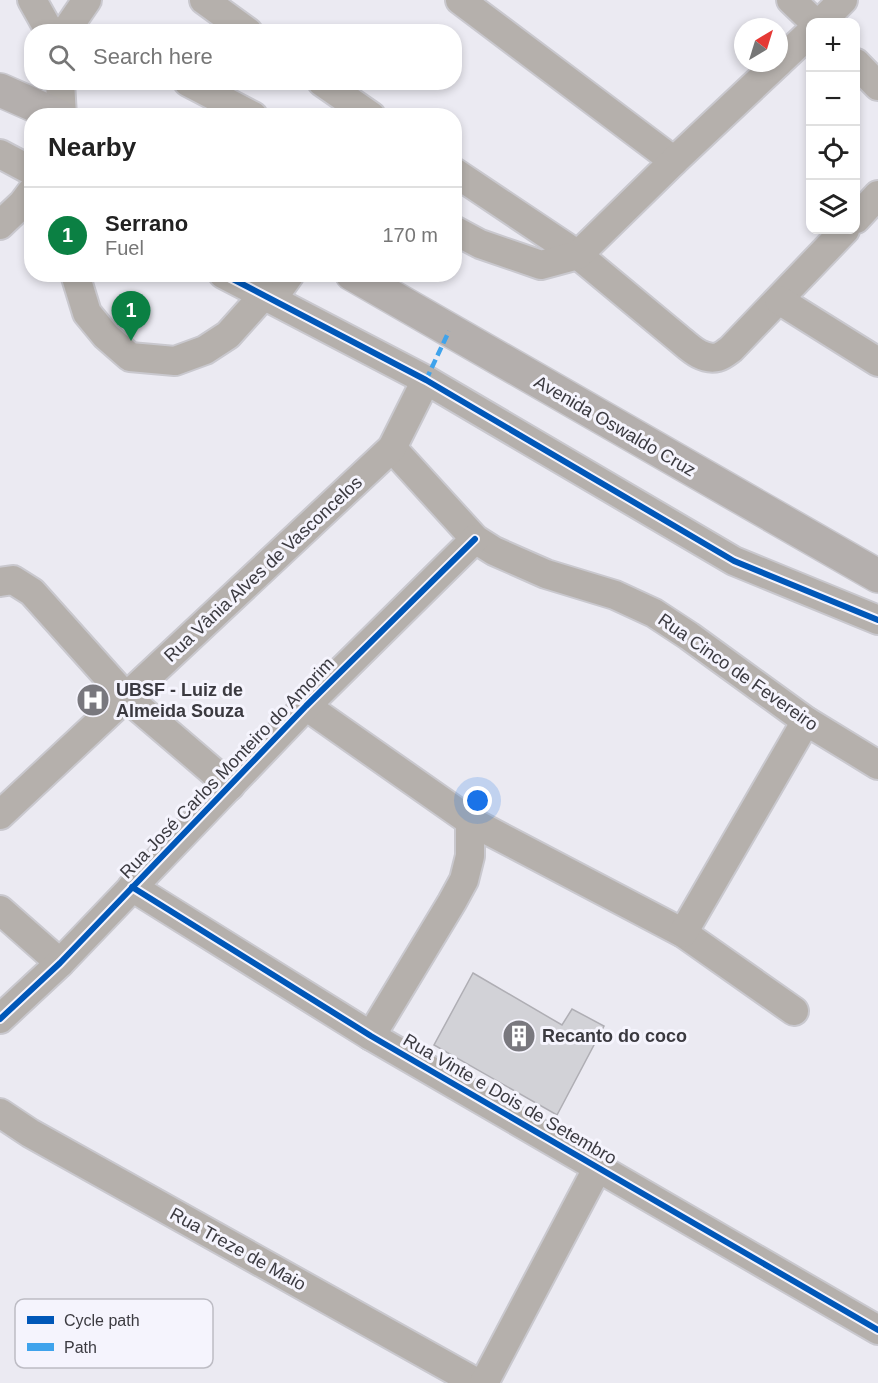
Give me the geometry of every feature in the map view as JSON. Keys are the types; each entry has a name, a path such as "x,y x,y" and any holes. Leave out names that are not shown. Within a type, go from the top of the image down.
{"highway":[{"path":"0,90 42,108"},
{"name":"Avenida Oswaldo Cruz","path":"366,282 878,576"}],"street":[{"path":"32,0 46,24"},
{"path":"70,24 87,0"},
{"path":"204,0 237,24"},
{"path":"460,0 674,161"},
{"path":"791,0 810,18"},
{"path":"825,18 843,0"},
{"path":"788,54 806,37"},
{"path":"860,68 878,86"},
{"path":"462,234 480,244 541,265 578,255 769,72"},
{"path":"60,90 60,108"},
{"path":"203,90 238,108"},
{"path":"334,90 359,108"},
{"path":"0,154 24,167"},
{"path":"462,177 578,255 694,351 707,357 719,357 731,349 841,234"},
{"path":"860,214 878,195"},
{"path":"0,225 24,202"},
{"path":"77,282 87,313 106,336 130,357 175,361 205,350 228,335 263,296 280,288 284,282"},
{"path":"238,282 426,380 734,561 878,620"},
{"path":"779,300 878,362"},
{"name":"Rua Vânia Alves de Vasconcelos","path":"0,815 392,448 426,380"},
{"name":"Rua Cinco de Fevereiro","path":"392,448 475,539 494,551 546,574 615,595 654,613 806,721 878,765"},
{"name":"Rua José Carlos Monteiro do Amorim","path":"0,1019 60,963 306,706 475,539"},
{"path":"0,582 13,580 32,592 126,697 230,786"},
{"path":"306,706 470,821 683,933 794,1011"},
{"path":"683,933 806,721"},
{"path":"370,1036 453,902 464,880 470,856 470,821"},
{"name":"Rua Vinte e Dois de Setembro","path":"132,887 370,1036 878,1330"},
{"path":"0,910 60,963"},
{"name":"Rua Treze de Maio","path":"0,1113 30,1133 477,1383"},
{"path":"484,1383 598,1167"}],"building":[{"name":"Recanto do coco","path":"473,973 562,1025 572,1009 604,1026 557,1115 434,1045"}],"marked path":[{"path":"426,380 449,331"}],"cycle path":[{"path":"238,282 426,380 734,561 878,620"},
{"path":"0,1019 60,963 306,706 475,539"},
{"path":"132,887 371,1036 878,1330"}],"place":[{"name":"Serrano","path":"131,341"},
{"name":"UBSF - Luiz de Almeida Souza","path":"93,700"},
{"name":"Recanto do coco","path":"519,1036"}]}
